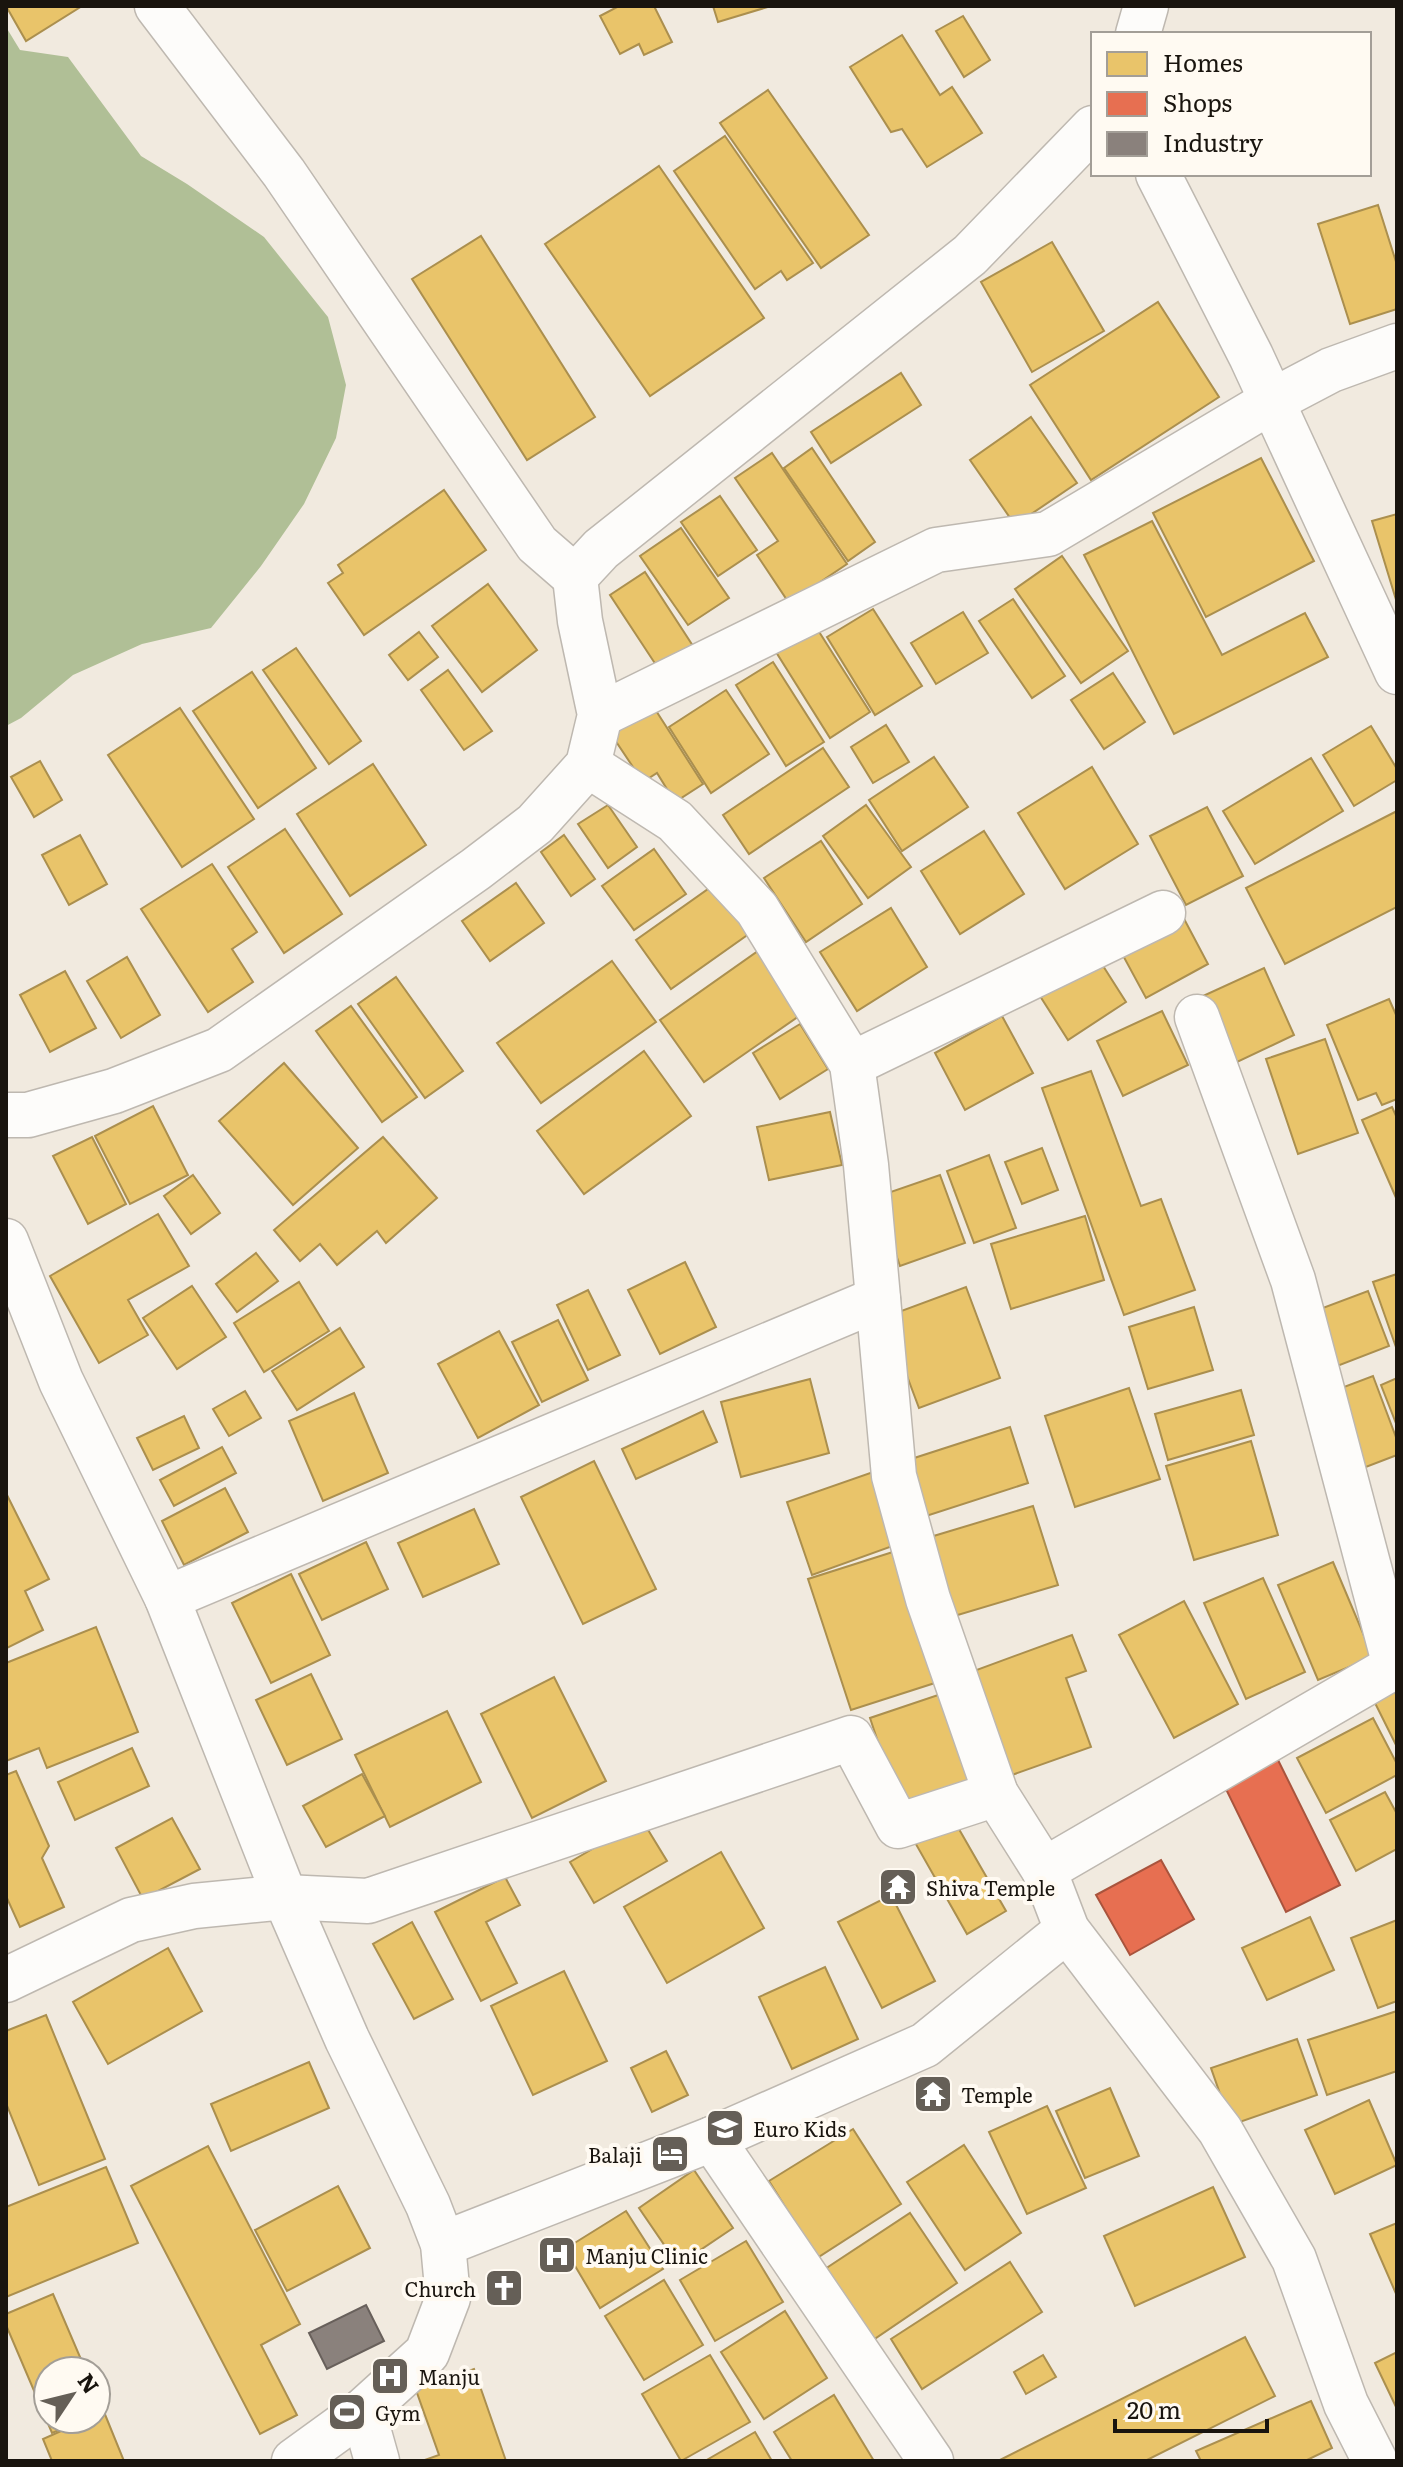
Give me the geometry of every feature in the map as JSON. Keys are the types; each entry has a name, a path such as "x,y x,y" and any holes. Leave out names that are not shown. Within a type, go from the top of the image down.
{"street":[{"path":"6,1115 28,1115 114,1091 219,1050 535,824 588,765 600,715 580,621 575,577 537,544 284,173 157,6"},
{"path":"1139,32 1146,6"},
{"path":"575,577 601,549 970,255 1091,130"},
{"path":"1159,176 1251,356 1397,672"},
{"path":"600,715 936,550 1048,534 1272,401 1331,370 1397,346"},
{"path":"588,765 675,821 757,909 852,1064 866,1165 894,1476 928,1599 996,1794 1044,1870 1067,1930 1220,2130 1294,2259 1346,2404 1375,2461"},
{"path":"852,1064 1163,913"},
{"path":"1044,1870 1396,1666 1293,1280 1197,1017"},
{"path":"6,1241 61,1381 167,1598 285,1897 347,2039 428,2205 443,2244 448,2298 427,2353 363,2411 294,2461"},
{"path":"167,1598 878,1299"},
{"path":"6,1980 131,1920 194,1906 285,1897 368,1901 851,1738 898,1826 996,1794"},
{"path":"443,2244 712,2139 925,2045 1067,1930"},
{"path":"712,2139 931,2461"},
{"path":"363,2411 377,2461"}],"shaded area":[{"path":"6,27 20,50 68,57 141,156 264,237 328,317 346,385 336,438 304,504 261,566 211,628 142,644 73,675 21,718 6,726"}],"building: Homes":[{"path":"6,6 82,6 26,41"},
{"path":"619,6 654,6 672,42 644,55 639,44 620,54 600,16"},
{"path":"713,6 771,6 718,22"},
{"path":"963,16 990,60 964,77 936,31"},
{"path":"902,35 940,95 952,87 982,133 927,167 902,129 891,132 850,67"},
{"path":"768,90 869,235 821,268 720,123"},
{"path":"725,136 813,263 787,280 781,271 755,289 674,171"},
{"path":"659,166 764,318 650,396 545,244"},
{"path":"1378,205 1397,265 1397,309 1350,324 1318,224"},
{"path":"481,236 595,417 527,460 412,279"},
{"path":"1052,242 1104,331 1032,372 981,282"},
{"path":"1158,302 1219,397 1091,480 1030,385"},
{"path":"901,373 921,405 831,463 811,432"},
{"path":"1031,417 1077,483 1015,525 970,460"},
{"path":"812,448 875,542 848,561 784,468"},
{"path":"772,453 847,564 789,603 757,555 778,541 735,478"},
{"path":"1261,458 1314,561 1206,617 1153,513"},
{"path":"444,490 486,550 364,635 328,583 343,573 338,565"},
{"path":"720,496 757,550 718,576 681,522"},
{"path":"1397,514 1397,603 1372,521"},
{"path":"1152,521 1222,655 1305,613 1328,657 1174,734 1084,555"},
{"path":"681,528 729,598 688,625 640,556"},
{"path":"1062,556 1128,651 1081,683 1015,589"},
{"path":"645,572 693,646 658,668 610,595"},
{"path":"488,584 537,650 482,692 432,626"},
{"path":"1013,599 1065,676 1032,698 979,621"},
{"path":"873,609 922,686 875,715 827,637"},
{"path":"963,612 988,653 936,684 911,643"},
{"path":"816,627 870,712 830,738 776,652"},
{"path":"419,632 438,657 408,680 389,655"},
{"path":"296,648 361,741 329,764 263,670"},
{"path":"773,662 824,742 786,766 736,685"},
{"path":"448,670 492,731 464,750 421,690"},
{"path":"252,672 316,768 258,808 193,711"},
{"path":"1113,673 1145,722 1104,749 1071,700"},
{"path":"726,690 769,754 711,793 669,727"},
{"path":"653,706 703,784 675,802 657,773 643,782 611,734"},
{"path":"180,708 254,819 182,867 108,755"},
{"path":"886,725 909,762 873,783 851,747"},
{"path":"1371,726 1397,769 1397,780 1354,806 1323,755"},
{"path":"823,748 849,787 749,854 723,815"},
{"path":"934,757 968,807 902,851 869,800"},
{"path":"1311,758 1343,811 1255,864 1223,811"},
{"path":"40,761 62,800 34,817 11,777"},
{"path":"373,764 426,845 350,896 297,814"},
{"path":"1092,767 1138,844 1065,889 1018,813"},
{"path":"608,805 637,847 608,868 578,824"},
{"path":"866,805 911,867 868,898 823,836"},
{"path":"1207,807 1243,876 1186,905 1150,836"},
{"path":"1397,811 1397,907 1285,964 1246,888"},
{"path":"285,829 342,914 284,953 228,867"},
{"path":"984,831 1024,894 960,934 921,871"},
{"path":"80,835 107,884 69,905 42,855"},
{"path":"564,835 595,879 571,896 541,852"},
{"path":"821,841 862,904 806,942 764,878"},
{"path":"654,849 686,894 634,930 602,886"},
{"path":"212,864 257,932 232,949 253,982 208,1012 141,909"},
{"path":"718,882 753,931 671,989 636,940"},
{"path":"516,883 544,923 490,961 462,921"},
{"path":"891,908 927,967 857,1011 820,952"},
{"path":"1182,915 1208,964 1146,998 1120,950"},
{"path":"758,951 802,1014 704,1082 660,1020"},
{"path":"127,957 160,1015 121,1038 87,981"},
{"path":"1098,958 1126,1002 1068,1040 1040,996"},
{"path":"612,961 656,1022 541,1103 497,1043"},
{"path":"1264,968 1294,1035 1235,1063 1203,996"},
{"path":"65,971 96,1028 50,1052 20,995"},
{"path":"396,977 463,1071 425,1098 358,1004"},
{"path":"1389,999 1397,1017 1397,1099 1382,1105 1376,1093 1358,1100 1327,1025"},
{"path":"351,1006 417,1097 382,1122 316,1031"},
{"path":"1162,1011 1188,1065 1123,1096 1097,1041"},
{"path":"1002,1016 1033,1073 965,1110 935,1053"},
{"path":"800,1024 828,1069 780,1099 753,1053"},
{"path":"1325,1039 1358,1133 1298,1154 1266,1059"},
{"path":"644,1051 691,1116 584,1194 537,1131"},
{"path":"284,1063 358,1148 293,1205 219,1121"},
{"path":"1091,1071 1141,1206 1161,1199 1195,1290 1124,1315 1042,1088"},
{"path":"153,1106 188,1175 130,1204 95,1136"},
{"path":"1392,1107 1397,1118 1397,1200 1362,1120"},
{"path":"830,1112 842,1165 769,1180 757,1127"},
{"path":"92,1137 126,1204 88,1224 53,1156"},
{"path":"383,1137 437,1198 386,1243 377,1231 337,1265 320,1244 300,1261 274,1230"},
{"path":"1042,1148 1058,1190 1022,1204 1005,1162"},
{"path":"989,1155 1016,1228 974,1243 947,1171"},
{"path":"193,1175 220,1213 191,1234 164,1196"},
{"path":"940,1175 965,1243 900,1266 876,1197"},
{"path":"158,1214 189,1266 128,1300 148,1335 99,1363 50,1276"},
{"path":"1085,1216 1104,1280 1011,1309 991,1244"},
{"path":"256,1253 278,1281 237,1312 216,1284"},
{"path":"685,1262 716,1327 660,1354 628,1290"},
{"path":"1397,1274 1397,1350 1373,1282"},
{"path":"299,1282 329,1331 264,1372 234,1323"},
{"path":"192,1286 226,1337 177,1369 143,1318"},
{"path":"966,1287 1000,1378 919,1408 885,1317"},
{"path":"588,1290 620,1355 588,1370 557,1305"},
{"path":"1368,1291 1389,1346 1332,1368 1312,1312"},
{"path":"1194,1307 1213,1370 1148,1389 1129,1327"},
{"path":"558,1320 588,1380 542,1402 512,1342"},
{"path":"340,1328 364,1367 297,1410 272,1371"},
{"path":"499,1331 539,1405 478,1438 438,1364"},
{"path":"1373,1376 1397,1440 1397,1455 1358,1470 1328,1393"},
{"path":"1397,1378 1397,1426 1381,1385"},
{"path":"810,1379 829,1453 741,1477 721,1402"},
{"path":"1129,1388 1160,1479 1075,1507 1045,1416"},
{"path":"1241,1390 1254,1435 1168,1460 1155,1414"},
{"path":"245,1391 261,1418 229,1436 213,1409"},
{"path":"354,1393 388,1473 323,1501 289,1421"},
{"path":"703,1411 717,1442 636,1479 622,1449"},
{"path":"184,1416 199,1448 153,1470 137,1438"},
{"path":"1010,1427 1028,1483 923,1517 905,1461"},
{"path":"1251,1441 1278,1535 1194,1560 1166,1466"},
{"path":"222,1447 236,1473 174,1506 160,1480"},
{"path":"594,1461 656,1589 583,1624 521,1497"},
{"path":"876,1471 901,1543 812,1575 787,1502"},
{"path":"225,1488 248,1532 184,1565 162,1521"},
{"path":"6,1493 49,1579 25,1591 43,1630 7,1648"},
{"path":"1033,1506 1058,1585 951,1617 927,1538"},
{"path":"474,1509 499,1564 423,1597 398,1543"},
{"path":"366,1542 388,1589 322,1620 299,1574"},
{"path":"899,1550 941,1681 851,1710 808,1579"},
{"path":"1333,1562 1373,1657 1318,1680 1278,1585"},
{"path":"291,1574 330,1655 271,1683 232,1603"},
{"path":"1263,1578 1305,1672 1246,1699 1204,1603"},
{"path":"1184,1601 1238,1704 1174,1738 1119,1635"},
{"path":"96,1627 138,1732 47,1768 39,1748 6,1761 6,1663"},
{"path":"1072,1635 1086,1671 1066,1678 1091,1747 1009,1776 971,1672"},
{"path":"311,1674 342,1739 287,1765 256,1700"},
{"path":"554,1677 606,1781 532,1818 481,1714"},
{"path":"1393,1689 1397,1696 1397,1747 1373,1699"},
{"path":"947,1692 977,1783 900,1808 870,1718"},
{"path":"447,1711 481,1782 390,1827 355,1755"},
{"path":"1373,1718 1397,1764 1397,1775 1326,1813 1297,1758"},
{"path":"132,1748 149,1786 75,1820 58,1782"},
{"path":"16,1771 49,1846 42,1858 64,1907 20,1927 6,1896 6,1775"},
{"path":"362,1774 385,1816 326,1847 303,1806"},
{"path":"1385,1792 1397,1814 1397,1849 1356,1871 1330,1820"},
{"path":"952,1817 1006,1911 967,1934 913,1839"},
{"path":"172,1818 200,1869 143,1899 116,1848"},
{"path":"642,1820 667,1861 594,1903 570,1862"},
{"path":"721,1852 764,1928 667,1983 624,1907"},
{"path":"505,1877 520,1905 486,1922 517,1983 481,2001 435,1912"},
{"path":"891,1895 935,1981 882,2008 838,1922"},
{"path":"1310,1917 1334,1970 1267,2000 1242,1948"},
{"path":"1397,1920 1397,2001 1378,2008 1351,1938"},
{"path":"412,1922 453,1999 414,2019 373,1944"},
{"path":"168,1948 202,2011 108,2064 73,2002"},
{"path":"825,1967 858,2039 792,2069 759,1997"},
{"path":"564,1971 607,2061 533,2095 491,2006"},
{"path":"1397,2011 1397,2071 1327,2095 1308,2040"},
{"path":"46,2015 105,2159 39,2185 6,2103 6,2031"},
{"path":"1297,2039 1317,2095 1231,2125 1211,2068"},
{"path":"666,2051 688,2095 652,2112 631,2068"},
{"path":"309,2062 329,2108 231,2151 211,2104"},
{"path":"1110,2088 1139,2156 1085,2178 1056,2111"},
{"path":"1369,2100 1397,2165 1335,2194 1305,2130"},
{"path":"1047,2106 1086,2188 1027,2214 989,2132"},
{"path":"853,2129 901,2204 817,2258 769,2181"},
{"path":"964,2145 1021,2233 965,2270 907,2182"},
{"path":"208,2146 300,2324 261,2345 297,2415 260,2434 131,2186"},
{"path":"106,2167 138,2243 6,2297 6,2207"},
{"path":"694,2170 733,2228 678,2265 639,2208"},
{"path":"338,2186 370,2248 287,2291 255,2230"},
{"path":"1213,2187 1245,2257 1135,2306 1104,2236"},
{"path":"626,2211 663,2269 600,2308 565,2249"},
{"path":"910,2213 957,2283 873,2340 825,2269"},
{"path":"1397,2223 1397,2296 1370,2234"},
{"path":"746,2241 783,2302 715,2341 680,2280"},
{"path":"1010,2262 1042,2312 922,2389 891,2339"},
{"path":"664,2280 703,2345 644,2380 605,2316"},
{"path":"53,2294 79,2355 32,2355 32,2386 6,2325 6,2314"},
{"path":"785,2311 827,2378 764,2419 721,2352"},
{"path":"1245,2337 1275,2396 1145,2461 998,2461"},
{"path":"1397,2352 1397,2409 1375,2363"},
{"path":"710,2355 750,2422 681,2461 642,2394"},
{"path":"1043,2355 1056,2377 1026,2394 1014,2372"},
{"path":"474,2369 506,2461 422,2461 439,2455 416,2390"},
{"path":"834,2395 874,2461 792,2461 774,2432"},
{"path":"1311,2401 1332,2448 1305,2461 1201,2461 1196,2451"},
{"path":"112,2432 124,2461 52,2461 43,2439 52,2435 112,2435"},
{"path":"755,2432 772,2461 705,2461"}],"building: Shops":[{"path":"1277,1758 1340,1885 1286,1912 1224,1785"},
{"path":"1161,1860 1194,1919 1130,1955 1096,1895"}],"building: Industry":[{"path":"366,2305 384,2341 327,2369 309,2333"}],"place":[{"name":"Shiva Temple","path":"898,1887"},
{"name":"Temple","path":"933,2094"},
{"name":"Euro Kids","path":"725,2128"},
{"name":"Balaji","path":"670,2154"},
{"name":"Manju Clinic","path":"557,2255"},
{"name":"Church","path":"504,2288"},
{"name":"Manju","path":"390,2376"},
{"name":"Gym","path":"347,2412"}]}
